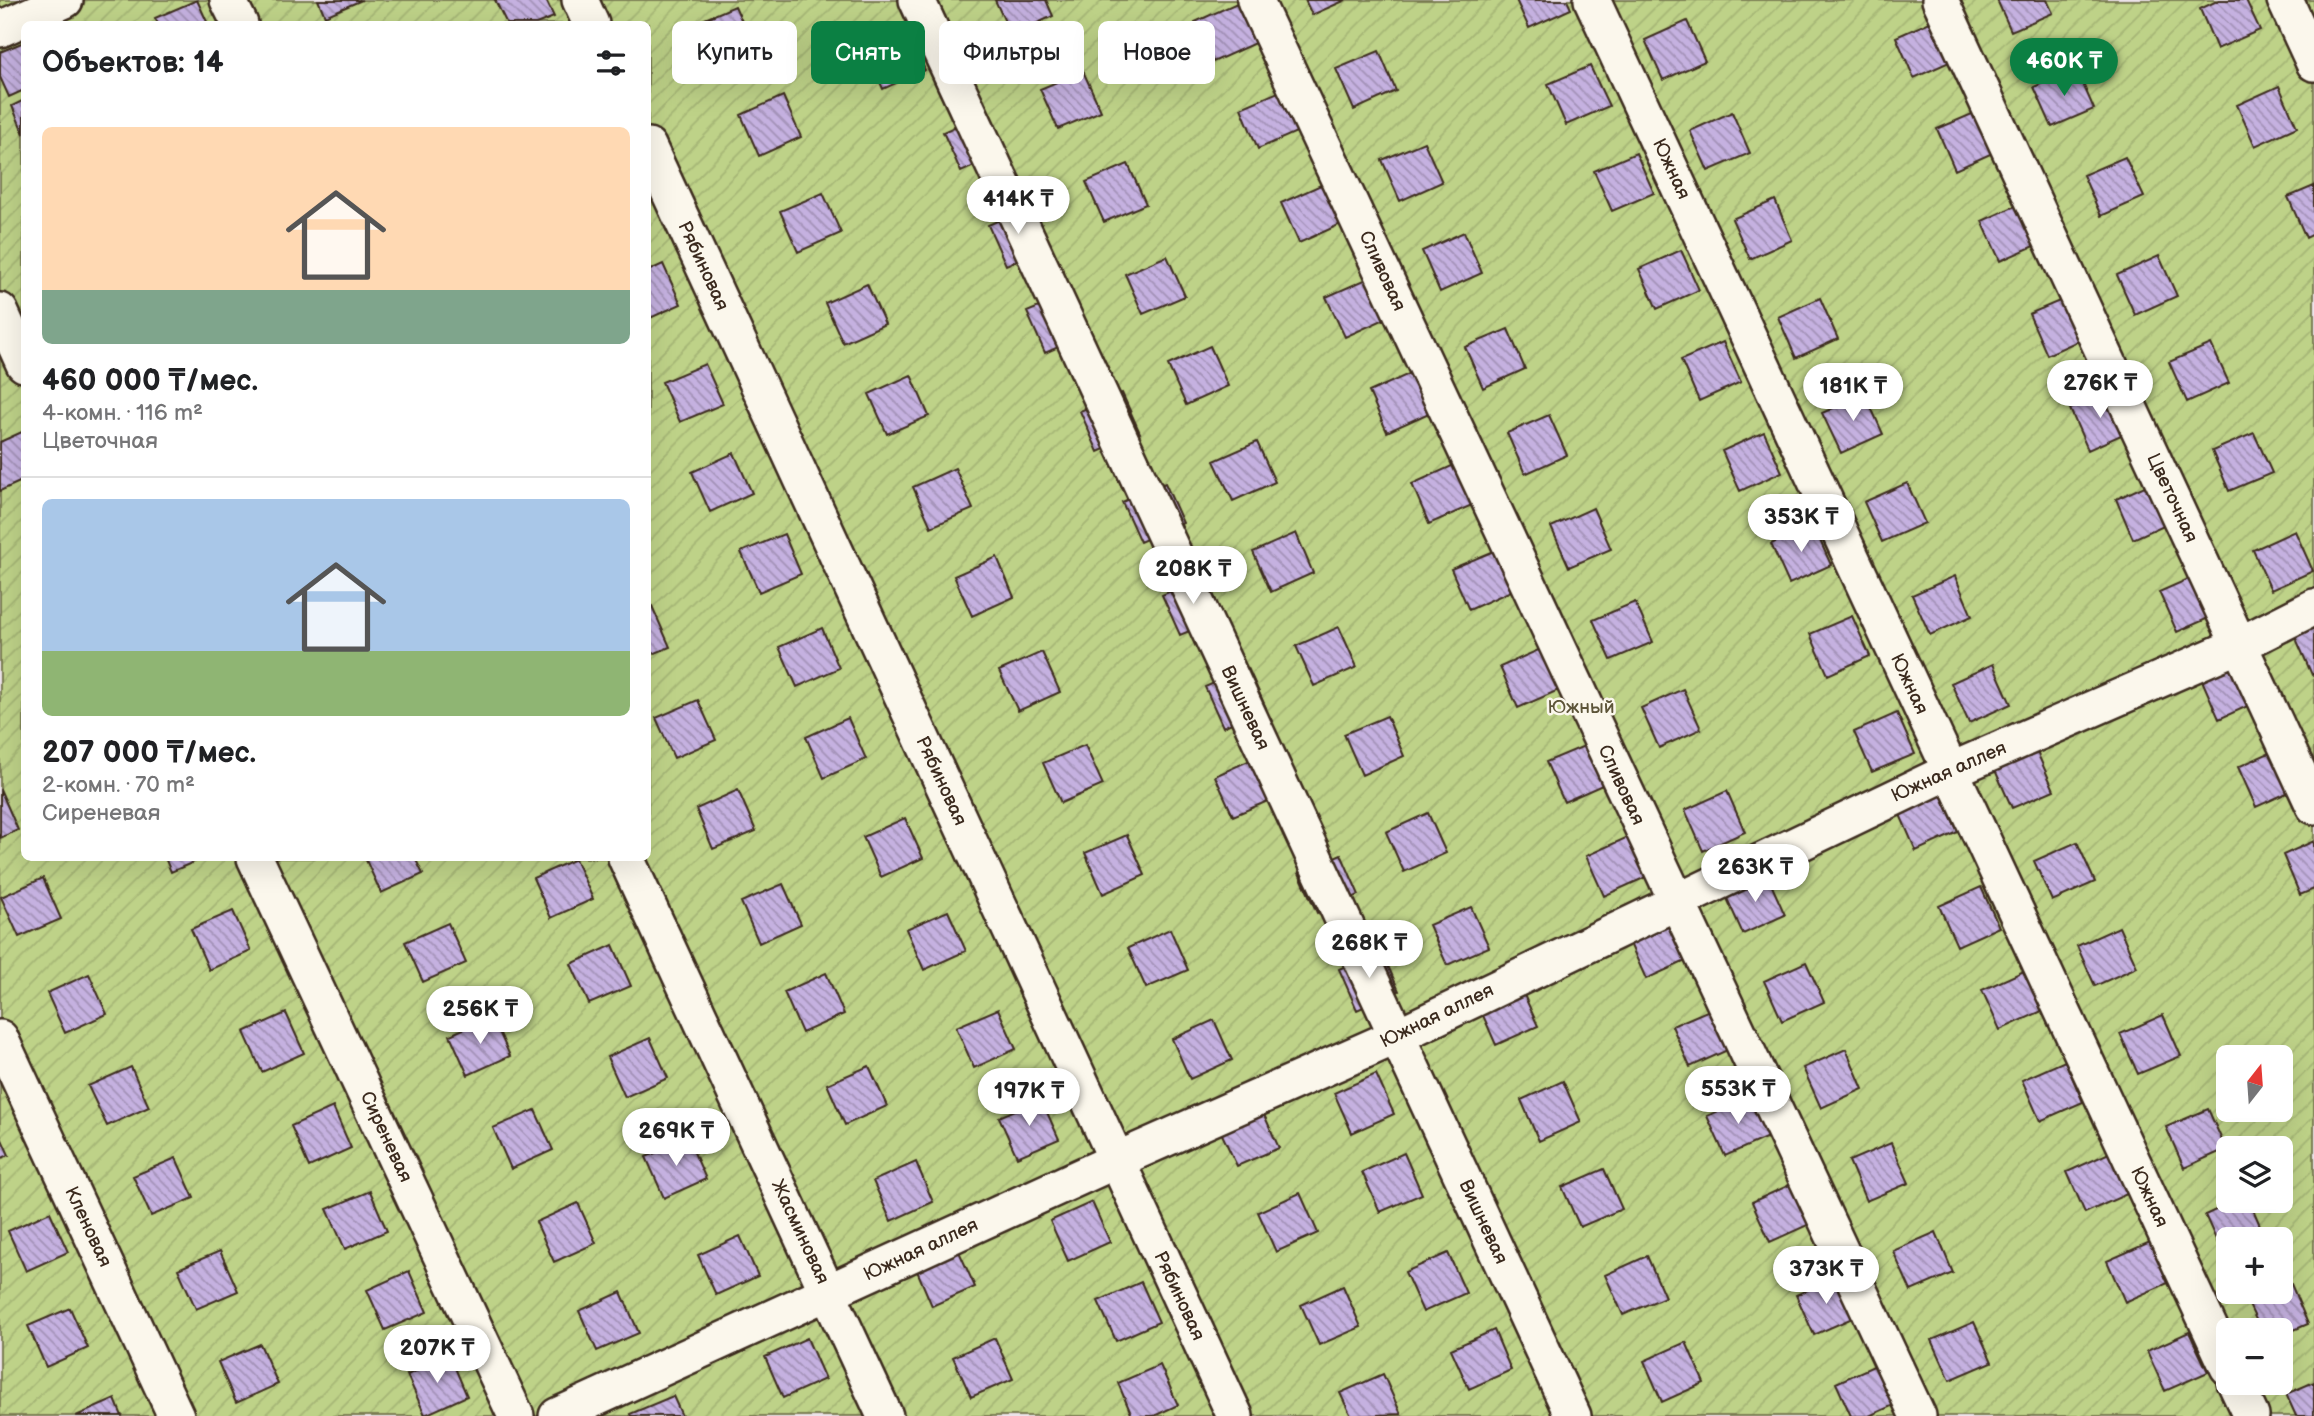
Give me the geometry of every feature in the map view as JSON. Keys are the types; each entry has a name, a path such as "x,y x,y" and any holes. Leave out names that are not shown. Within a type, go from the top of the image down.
{"street":[{"path":"0,29 65,0"},
{"path":"228,0 238,21"},
{"path":"580,0 590,21"},
{"name":"Вишневая","path":"917,0 1573,1416"},
{"name":"Сливовая","path":"1255,0 1918,1416"},
{"name":"Южная","path":"1592,0 2216,1341"},
{"name":"Цветочная","path":"1940,0 2314,806"},
{"path":"2285,0 2314,63"},
{"name":"Рябиновая","path":"651,152 1235,1416"},
{"path":"0,311 21,356"},
{"name":"Южная аллея","path":"557,1416 1117,1160 1397,1036 1950,771 2241,644 2314,607"},
{"name":"Сиреневая","path":"256,861 516,1416"},
{"name":"Жасминовая","path":"627,861 885,1416"},
{"name":"Кленовая","path":"0,1038 176,1416"},
{"path":"2241,1395 2251,1416"}],"green space":[{"name":"Южный","path":"0,0 2314,0 2314,1416 0,1416"}],"building":[{"path":"197,0 207,21 156,21 155,18"},
{"path":"318,0 362,0 325,16"},
{"path":"495,0 546,0 554,17 544,21 506,21"},
{"path":"995,0 1046,0 1053,16 1042,21 1005,21"},
{"path":"1305,0 1346,0 1312,15"},
{"path":"1516,0 1567,0 1571,9 1529,28"},
{"path":"1997,0 2047,0 2053,13 2011,31"},
{"path":"2219,0 2246,0 2260,30 2217,49 2200,9"},
{"path":"1237,3 1255,43 1215,61 1215,21 1197,21"},
{"path":"735,6 742,21 700,21"},
{"path":"1939,18 1956,59 1914,78 1896,37"},
{"path":"1687,21 1705,61 1663,80 1645,40"},
{"path":"21,43 21,91 9,97 0,77 0,52"},
{"path":"1379,51 1396,91 1354,110 1336,69"},
{"path":"1590,66 1609,106 1566,125 1548,84"},
{"path":"2076,68 2094,109 2052,127 2034,87"},
{"path":"1084,73 1101,111 1058,129 1040,89 1052,84 1084,84"},
{"path":"881,84 894,84 883,89"},
{"path":"2279,86 2297,127 2255,146 2237,105"},
{"path":"1283,90 1301,130 1258,149 1241,108"},
{"path":"783,96 801,137 759,156 741,115"},
{"path":"21,102 21,127 12,106"},
{"path":"1979,111 1997,151 1955,170 1937,129"},
{"path":"1732,112 1750,153 1708,171 1690,131"},
{"path":"985,113 1003,153 961,172 943,132"},
{"path":"1424,142 1442,182 1400,201 1382,160"},
{"path":"1636,153 1654,193 1612,211 1594,171"},
{"path":"2125,157 2144,197 2101,216 2083,175"},
{"path":"1128,164 1146,204 1104,222 1086,182"},
{"path":"1323,184 1341,224 1299,243 1281,203"},
{"path":"2314,186 2314,234 2306,238 2288,197"},
{"path":"823,193 841,233 798,252 780,211"},
{"path":"1775,200 1792,240 1750,259 1732,219"},
{"path":"2024,202 2043,242 2000,261 1982,221"},
{"path":"1030,207 1049,247 1006,265 988,225"},
{"path":"1464,232 1482,273 1440,292 1422,251"},
{"path":"1681,250 1699,290 1657,309 1639,269"},
{"path":"1167,256 1185,296 1143,314 1125,274"},
{"path":"2159,256 2177,296 2135,315 2117,275"},
{"path":"663,264 681,304 651,318 651,270"},
{"path":"1369,278 1387,318 1345,337 1326,297"},
{"path":"867,284 885,324 843,343 825,303"},
{"path":"1070,294 1088,334 1045,353 1027,312"},
{"path":"2071,296 2089,336 2047,355 2029,314"},
{"path":"1820,298 1838,339 1796,358 1778,317"},
{"path":"1508,329 1525,369 1483,388 1465,347"},
{"path":"1723,342 1741,382 1699,401 1681,360"},
{"path":"2211,344 2229,383 2187,402 2169,362"},
{"path":"1210,346 1228,386 1186,405 1168,365"},
{"path":"705,364 723,404 680,422 662,382"},
{"path":"1411,373 1429,413 1387,432 1369,392"},
{"path":"911,375 929,416 887,434 869,394"},
{"path":"2112,390 2130,431 2088,450 2070,409"},
{"path":"1122,393 1140,433 1098,452 1080,411"},
{"path":"1865,394 1883,434 1841,453 1822,413"},
{"path":"1549,415 1567,455 1525,474 1507,433"},
{"path":"21,432 21,481 0,491 0,442"},
{"path":"1764,432 1782,472 1740,491 1722,451"},
{"path":"2254,433 2272,473 2229,491 2212,451"},
{"path":"1257,442 1275,482 1233,501 1214,461"},
{"path":"734,453 752,493 710,512 692,472"},
{"path":"1454,465 1472,505 1429,524 1412,484"},
{"path":"955,468 973,509 931,527 913,487"},
{"path":"2158,480 2175,520 2133,539 2116,499"},
{"path":"1165,483 1183,523 1140,542 1122,502"},
{"path":"1907,483 1925,523 1882,542 1864,502"},
{"path":"1593,508 1611,549 1569,567 1551,527"},
{"path":"1813,525 1831,565 1789,584 1771,544"},
{"path":"2295,531 2313,571 2271,590 2253,550"},
{"path":"1296,533 1313,573 1271,592 1253,552"},
{"path":"784,534 801,574 759,592 741,552"},
{"path":"1494,551 1511,591 1469,610 1451,569"},
{"path":"997,557 1014,597 972,616 954,576"},
{"path":"2202,573 2220,613 2177,632 2159,592"},
{"path":"1205,576 1223,617 1180,635 1162,595"},
{"path":"1955,576 1972,616 1930,635 1912,595"},
{"path":"1635,602 1653,642 1611,660 1593,620"},
{"path":"651,606 670,647 651,655"},
{"path":"1852,616 1870,656 1828,675 1810,634"},
{"path":"2314,626 2314,674 2312,675 2294,634"},
{"path":"1339,627 1357,667 1314,686 1296,646"},
{"path":"822,628 839,668 797,687 779,647"},
{"path":"1543,648 1561,689 1518,708 1500,667"},
{"path":"1042,652 1060,692 1018,711 999,671"},
{"path":"2243,660 2261,700 2219,719 2201,678"},
{"path":"1993,664 2011,704 1969,723 1951,683"},
{"path":"1248,668 1266,708 1223,727 1205,687"},
{"path":"1683,689 1701,729 1659,748 1641,708"},
{"path":"698,700 716,740 674,758 656,718"},
{"path":"1897,713 1915,754 1872,772 1854,732"},
{"path":"1387,716 1404,756 1362,775 1344,734"},
{"path":"848,718 866,759 824,778 806,737"},
{"path":"1589,744 1607,783 1564,802 1546,762"},
{"path":"1085,745 1103,785 1061,803 1043,763"},
{"path":"2280,748 2298,788 2256,807 2238,767"},
{"path":"2036,750 2054,790 2012,808 1994,768"},
{"path":"1257,757 1275,798 1233,816 1215,776"},
{"path":"0,789 18,830 0,838"},
{"path":"738,790 756,831 713,849 696,809"},
{"path":"1727,791 1745,832 1703,851 1685,810"},
{"path":"1940,792 1958,832 1916,851 1898,810"},
{"path":"1428,813 1446,853 1404,872 1386,832"},
{"path":"905,818 923,858 881,877 863,837"},
{"path":"1127,835 1145,875 1103,894 1085,853"},
{"path":"1628,837 1646,877 1604,896 1586,856"},
{"path":"2314,841 2314,889 2300,895 2283,855"},
{"path":"2077,842 2095,882 2052,901 2034,861"},
{"path":"1341,854 1359,895 1317,913 1299,873"},
{"path":"166,861 196,861 171,872"},
{"path":"366,861 416,861 423,874 381,893"},
{"path":"576,861 593,899 551,918 533,878"},
{"path":"1767,875 1785,915 1743,934 1725,894"},
{"path":"43,878 61,919 19,937 1,897"},
{"path":"783,884 801,924 759,943 741,902"},
{"path":"1981,887 1999,927 1957,946 1939,906"},
{"path":"1471,907 1489,947 1447,965 1429,925"},
{"path":"233,911 251,951 209,970 191,929"},
{"path":"948,911 966,951 924,970 906,929"},
{"path":"1670,920 1688,960 1646,979 1628,939"},
{"path":"448,923 466,963 423,982 405,942"},
{"path":"2119,927 2137,967 2095,986 2077,946"},
{"path":"1170,929 1188,970 1146,988 1128,948"},
{"path":"613,945 631,986 589,1004 571,964"},
{"path":"1381,950 1399,991 1357,1010 1339,969"},
{"path":"1806,962 1824,1002 1782,1021 1764,981"},
{"path":"2024,971 2042,1011 2000,1030 1982,990"},
{"path":"826,973 844,1014 802,1033 784,992"},
{"path":"89,974 107,1014 65,1033 47,993"},
{"path":"1520,986 1538,1026 1496,1045 1478,1004"},
{"path":"1714,1008 1732,1048 1690,1067 1672,1026"},
{"path":"998,1009 1016,1049 974,1068 956,1027"},
{"path":"286,1013 304,1053 262,1072 244,1032"},
{"path":"2163,1015 2181,1056 2138,1074 2120,1034"},
{"path":"492,1016 510,1056 468,1075 450,1035"},
{"path":"1214,1020 1232,1060 1190,1079 1172,1039"},
{"path":"650,1038 668,1078 625,1097 607,1057"},
{"path":"1846,1049 1863,1089 1821,1108 1803,1068"},
{"path":"2065,1061 2083,1102 2040,1121 2022,1080"},
{"path":"869,1066 887,1106 845,1125 827,1084"},
{"path":"131,1067 149,1107 107,1126 88,1086"},
{"path":"1376,1074 1394,1114 1352,1133 1334,1093"},
{"path":"1563,1081 1581,1122 1539,1141 1521,1100"},
{"path":"1750,1097 1768,1137 1725,1156 1707,1116"},
{"path":"1041,1099 1059,1139 1017,1157 999,1117"},
{"path":"333,1107 351,1148 309,1167 291,1126"},
{"path":"1261,1108 1279,1148 1237,1166 1218,1126"},
{"path":"2208,1109 2220,1136 2216,1136 2216,1154 2184,1168 2166,1127"},
{"path":"535,1110 553,1150 511,1169 493,1128"},
{"path":"0,1135 9,1155 0,1159"},
{"path":"688,1139 706,1179 664,1198 646,1157"},
{"path":"1891,1143 1909,1183 1866,1201 1849,1161"},
{"path":"1404,1153 1422,1194 1380,1212 1362,1172"},
{"path":"2109,1153 2127,1194 2085,1213 2067,1172"},
{"path":"176,1158 194,1198 151,1216 133,1176"},
{"path":"916,1162 933,1202 891,1221 873,1181"},
{"path":"1604,1169 1622,1209 1580,1227 1562,1187"},
{"path":"1794,1183 1812,1223 1770,1242 1752,1202"},
{"path":"370,1191 387,1231 345,1249 327,1209"},
{"path":"1300,1193 1318,1233 1276,1252 1258,1212"},
{"path":"1092,1202 1110,1242 1068,1261 1050,1221"},
{"path":"578,1203 596,1243 554,1262 536,1222"},
{"path":"2216,1210 2216,1213 2255,1213 2261,1227 2216,1227 2216,1239 2205,1215"},
{"path":"50,1212 68,1252 26,1271 8,1231"},
{"path":"1936,1232 1953,1273 1911,1291 1893,1251"},
{"path":"740,1236 758,1276 716,1295 698,1255"},
{"path":"2150,1242 2168,1283 2125,1302 2107,1261"},
{"path":"957,1247 975,1287 932,1306 915,1266"},
{"path":"220,1251 238,1291 196,1309 178,1269"},
{"path":"1448,1253 1466,1293 1423,1312 1405,1272"},
{"path":"1647,1256 1665,1297 1623,1315 1605,1275"},
{"path":"409,1271 427,1312 385,1330 367,1290"},
{"path":"1839,1276 1857,1316 1814,1335 1796,1295"},
{"path":"1141,1282 1159,1322 1116,1341 1098,1301"},
{"path":"1343,1286 1361,1327 1319,1345 1301,1305"},
{"path":"2293,1289 2308,1324 2293,1330 2293,1318 2255,1318 2248,1304 2293,1304"},
{"path":"621,1292 639,1333 597,1351 579,1311"},
{"path":"70,1308 88,1348 46,1367 28,1326"},
{"path":"1974,1322 1992,1362 1950,1380 1932,1340"},
{"path":"1494,1330 1511,1370 1469,1389 1451,1349"},
{"path":"2189,1332 2208,1372 2165,1391 2147,1351"},
{"path":"807,1338 825,1379 783,1398 765,1357"},
{"path":"995,1338 1013,1379 971,1397 953,1357"},
{"path":"1686,1342 1704,1383 1662,1402 1644,1361"},
{"path":"260,1344 278,1384 236,1403 218,1362"},
{"path":"450,1356 467,1396 425,1415 407,1375"},
{"path":"1878,1364 1896,1404 1869,1416 1851,1416 1836,1383"},
{"path":"1160,1365 1178,1405 1154,1416 1132,1416 1118,1383"},
{"path":"1383,1374 1401,1414 1351,1416 1340,1393"},
{"path":"2314,1382 2314,1416 2296,1416 2286,1395 2293,1395 2293,1391"},
{"path":"673,1396 682,1416 630,1414"},
{"path":"115,1399 122,1416 76,1416"}]}
